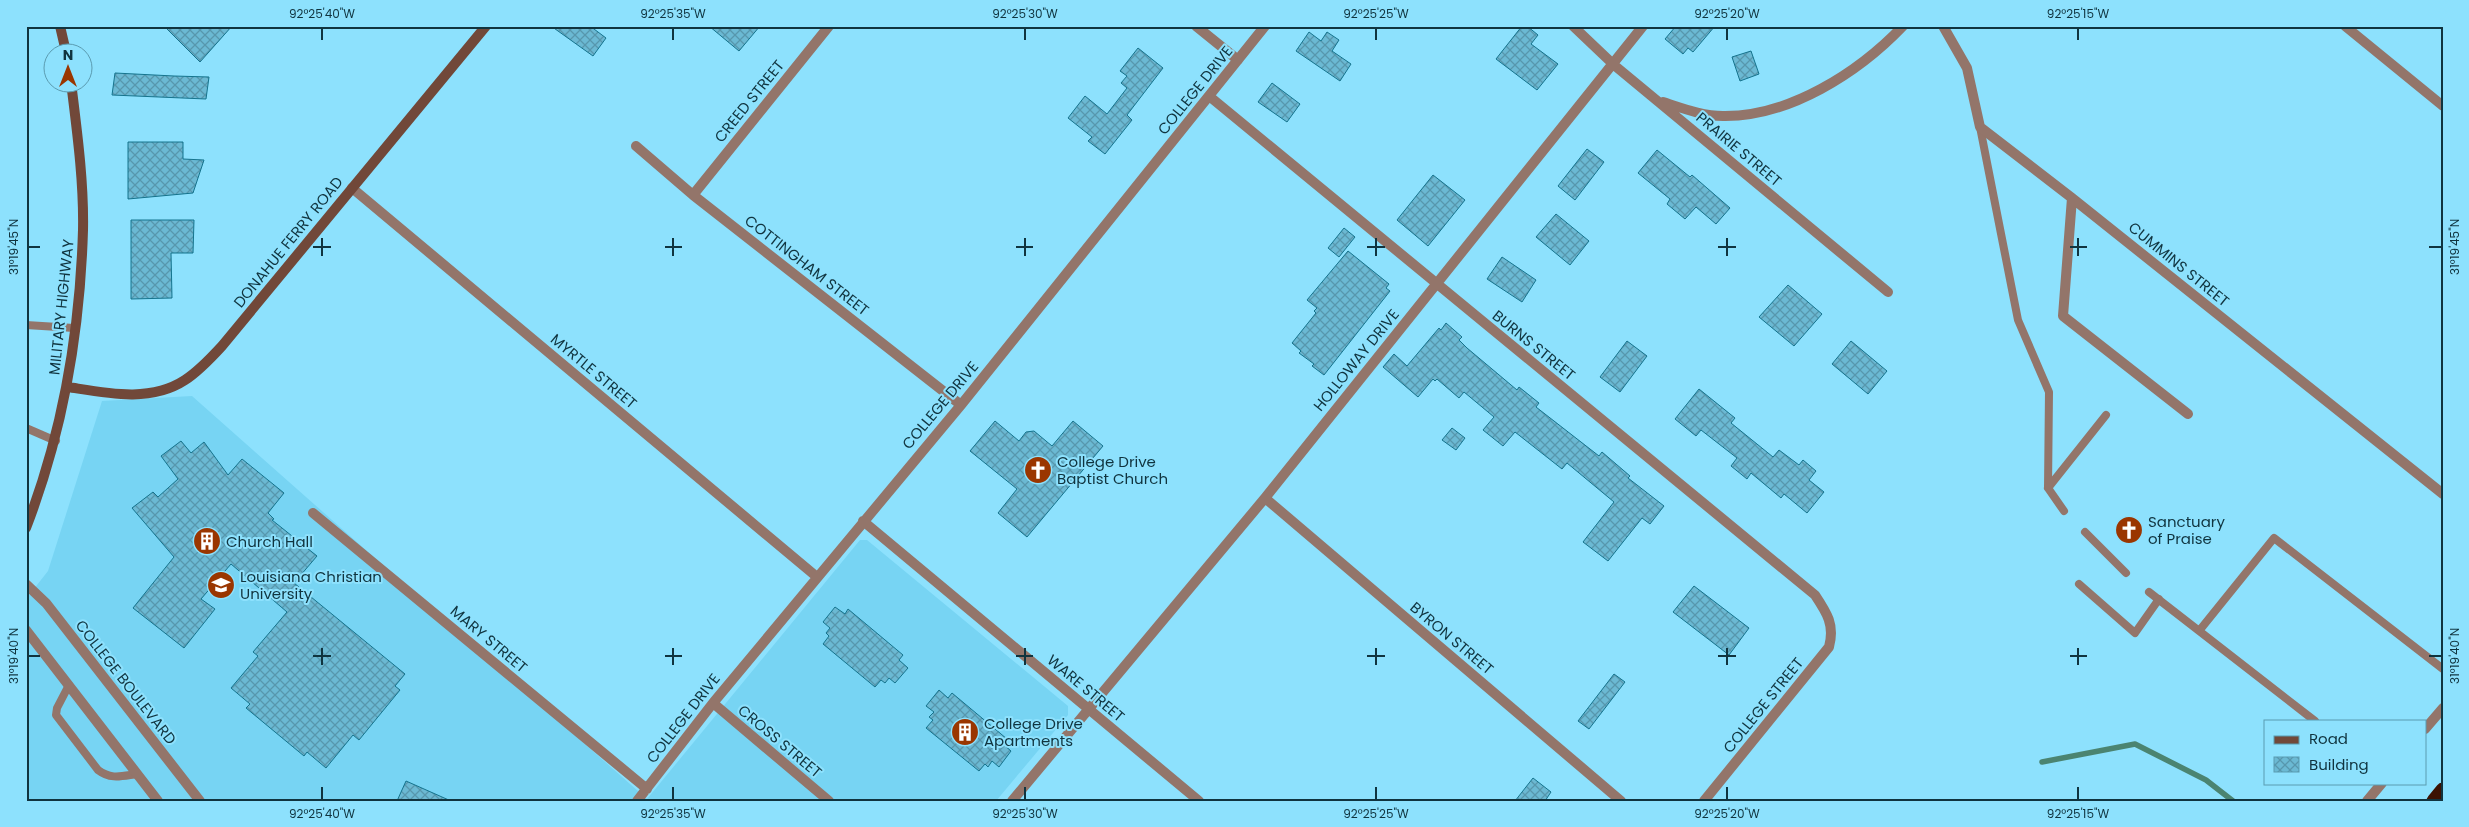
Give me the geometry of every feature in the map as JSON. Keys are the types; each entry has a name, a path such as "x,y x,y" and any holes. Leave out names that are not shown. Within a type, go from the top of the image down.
{"main road":[{"path":"60,26 64,42"},
{"name":"DONAHUE FERRY ROAD","path":"68,387 124,396 159,391 184,381 222,346 486,26"},
{"name":"MILITARY HIGHWAY","path":"26,528 40,494 56,441 68,387 83,229 80,167 71,92"}],"street":[{"name":"CREED STREET","path":"693,195 829,26"},
{"path":"1196,26 1238,60"},
{"name":"COLLEGE DRIVE","path":"637,801 712,704 961,405 1265,26"},
{"name":"PRAIRIE STREET","path":"1573,26 1614,65 1888,292"},
{"name":"HOLLOWAY DRIVE","path":"1012,801 1087,708 1265,498 1614,65 1643,26"},
{"path":"1658,100 1692,112 1721,116 1750,115 1780,108 1810,95 1858,65 1904,26"},
{"path":"1943,26 1967,68 1980,127"},
{"path":"2345,26 2443,106"},
{"name":"BURNS STREET","path":"1209,96 1815,595 1831,623"},
{"name":"CUMMINS STREET","path":"1980,127 2072,198 2443,494"},
{"name":"COTTINGHAM STREET","path":"636,146 693,195 961,405"},
{"name":"MYRTLE STREET","path":"352,188 817,577"},
{"path":"2072,198 2063,316 2188,414"},
{"name":"BYRON STREET","path":"1265,498 1621,801"},
{"name":"MARY STREET","path":"313,513 647,789"},
{"name":"WARE STREET","path":"863,521 1199,801"},
{"name":"COLLEGE BOULEVARD","path":"26,584 46,603 200,801"},
{"name":"COLLEGE STREET","path":"1704,801 1824,656 1832,635 1831,623"},
{"path":"26,630 158,801"},
{"name":"CROSS STREET","path":"712,704 829,801"},
{"path":"2426,729 2443,708"},
{"path":"2367,801 2381,784"}],"lane":[{"path":"1980,127 2018,320 2049,392 2048,488 2064,511"},
{"path":"26,325 74,328"},
{"path":"2048,488 2106,415"},
{"path":"26,428 56,441"},
{"path":"2085,532 2126,573"},
{"path":"2200,631 2274,538 2443,669"},
{"path":"2079,584 2135,633 2159,600"},
{"path":"2149,592 2314,720"},
{"path":"69,685 57,708 56,715 87,756 106,776 117,777 137,774"}],"shaded area":[{"name":"Louisiana Christian University","path":"192,396 647,799 860,540 867,540 1068,706 1068,715 996,801 26,801 26,599 48,571 102,401"}],"building":[{"path":"164,26 232,26 200,62"},
{"path":"551,26 590,26 606,38 593,56"},
{"path":"709,26 760,26 739,51"},
{"path":"1522,26 1527,26 1538,35 1531,44 1558,64 1537,90 1496,59"},
{"path":"1676,26 1715,26 1693,52 1688,48 1683,54 1665,39"},
{"path":"1309,32 1321,41 1327,32 1339,40 1332,51 1351,64 1340,81 1296,51"},
{"path":"1138,48 1163,68 1127,115 1132,120 1105,154 1088,141 1092,137 1068,118 1085,96 1107,114 1127,88 1121,83 1127,76 1120,71"},
{"path":"1751,51 1759,74 1740,81 1732,57"},
{"path":"115,73 209,77 206,99 112,95"},
{"path":"1272,83 1300,104 1287,122 1258,102"},
{"path":"128,142 183,142 183,159 204,160 193,193 128,199"},
{"path":"1587,149 1604,162 1575,200 1558,186"},
{"path":"1657,150 1690,177 1692,175 1730,208 1716,224 1696,207 1685,219 1667,204 1670,199 1638,173"},
{"path":"1433,175 1465,200 1428,246 1397,220"},
{"path":"1556,214 1589,241 1570,265 1536,237"},
{"path":"131,220 194,220 193,253 171,253 172,298 131,299"},
{"path":"1344,228 1355,237 1339,257 1328,248"},
{"path":"1348,251 1389,284 1386,288 1390,291 1324,375 1312,366 1314,364 1299,353 1301,351 1292,343 1316,313 1314,311 1317,308 1307,300"},
{"path":"1502,257 1536,280 1522,302 1487,279"},
{"path":"1788,285 1822,314 1794,346 1759,317"},
{"path":"1446,323 1462,337 1459,340 1467,348 1517,390 1519,387 1539,403 1536,407 1599,456 1602,452 1630,476 1628,478 1664,506 1650,524 1642,518 1608,561 1583,542 1614,502 1567,463 1562,469 1515,432 1503,446 1483,430 1494,417 1464,392 1459,398 1437,379 1435,381 1433,379 1418,397 1383,367 1394,354 1407,366 1439,328 1441,330"},
{"path":"1627,341 1647,356 1620,392 1600,377"},
{"path":"1851,341 1887,371 1868,394 1832,364"},
{"path":"1699,389 1735,418 1731,423 1773,457 1779,450 1799,465 1803,460 1816,471 1809,480 1824,492 1807,513 1784,494 1781,498 1751,473 1747,479 1731,466 1737,458 1701,430 1696,436 1675,419"},
{"name":"College Drive Baptist Church","path":"995,421 1019,441 1026,432 1034,431 1052,446 1073,421 1103,446 1027,537 998,513 1017,489 970,451"},
{"path":"1452,428 1465,438 1456,450 1442,440"},
{"path":"181,441 191,453 204,442 228,475 242,459 284,493 268,513 274,519 272,520 317,556 294,583 405,674 395,686 400,690 359,740 353,735 326,768 307,752 304,756 246,708 250,704 231,688 258,656 253,652 287,612 231,564 201,599 215,609 184,648 133,608 174,557 132,508 153,492 158,497 178,479 161,456"},
{"path":"1694,586 1749,628 1729,655 1673,612"},
{"path":"835,607 845,614 848,609 903,655 899,660 908,668 895,683 889,678 885,683 881,680 875,687 823,644 829,636 826,633 830,628 823,622"},
{"path":"1614,674 1625,682 1589,729 1578,721"},
{"name":"College Drive Apartments","path":"939,690 948,698 952,693 1007,739 1003,744 1011,751 999,767 992,761 988,767 985,764 979,771 926,728 933,720 929,717 934,712 926,706"},
{"path":"1533,778 1551,792 1545,801 1515,801"},
{"path":"406,781 451,801 397,801"}],"waterway":[{"path":"2042,762 2135,744 2206,780 2233,801"}],"place":[{"name":"College Drive Baptist Church","path":"1038,470"},
{"name":"Sanctuary of Praise","path":"2129,530"},
{"name":"Church Hall","path":"207,541"},
{"name":"Louisiana Christian University","path":"221,585"},
{"name":"College Drive Apartments","path":"965,732"}]}
